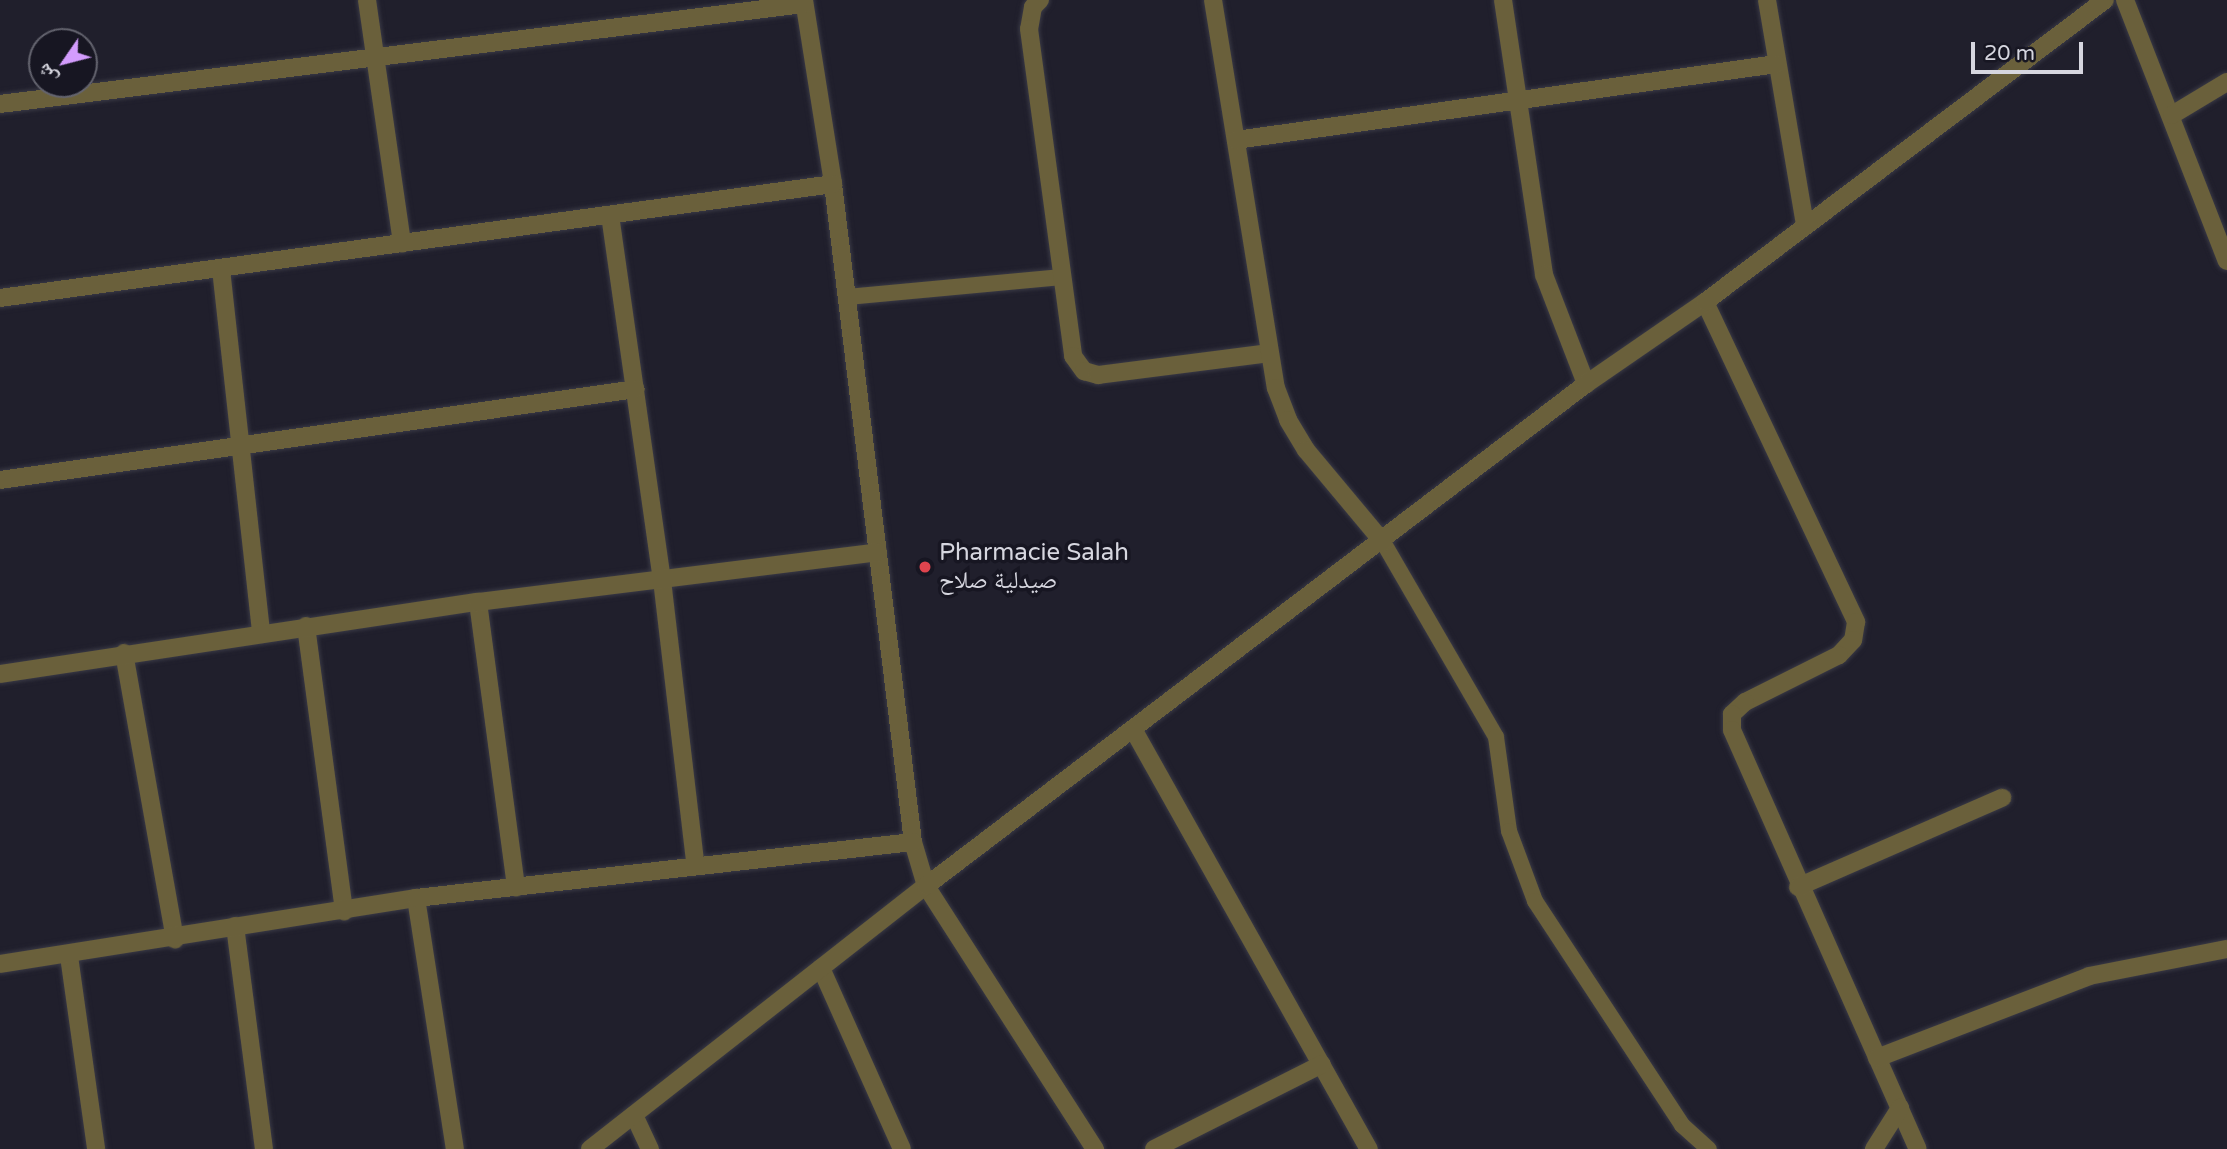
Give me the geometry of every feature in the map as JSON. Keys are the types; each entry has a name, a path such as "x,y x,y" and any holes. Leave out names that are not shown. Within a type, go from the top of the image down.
{"street":[{"path":"368,0 373,56 402,244"},
{"path":"1040,0 1033,7 1029,29 1073,356 1084,371 1098,375 1269,353"},
{"path":"1213,0 1269,353 1288,420 1307,450 1383,542"},
{"path":"1503,0 1515,99 1545,275 1586,384"},
{"path":"1767,0 1805,224"},
{"path":"590,1149 926,886 1383,542 1586,384 1706,302 1805,224 2105,0"},
{"path":"2125,0 2226,258"},
{"path":"0,104 804,2 833,184 913,842 926,886 1095,1149"},
{"path":"1236,140 1777,64"},
{"path":"2172,115 2227,82"},
{"path":"0,298 833,184"},
{"path":"610,215 662,580 695,863"},
{"path":"221,269 261,633"},
{"path":"1706,302 1856,622 1853,640 1839,655 1745,702 1731,714 1732,730 1798,887 1918,1149"},
{"path":"0,480 240,449 636,389"},
{"path":"0,674 124,653 478,602 878,552"},
{"path":"478,602 516,887"},
{"path":"306,626 344,912"},
{"path":"124,653 175,939"},
{"path":"1133,729 1369,1149"},
{"path":"1798,887 2002,798"},
{"path":"0,964 69,956 175,939 234,926 344,912 416,898 695,863 913,842"},
{"path":"416,898 455,1149"},
{"path":"234,926 264,1149"},
{"path":"1877,1058 2089,976 2227,949"},
{"path":"69,956 96,1149"},
{"path":"821,968 902,1149"},
{"path":"1154,1149 1322,1064"},
{"path":"1874,1149 1900,1108"},
{"path":"634,1115 650,1149"}],"lane":[{"path":"847,297 1062,277"},
{"path":"1383,542 1496,737 1509,831 1535,901 1682,1125 1709,1149"}],"place":[{"name":"Pharmacie Salah صيدلية صلاح","path":"925,567"}]}
